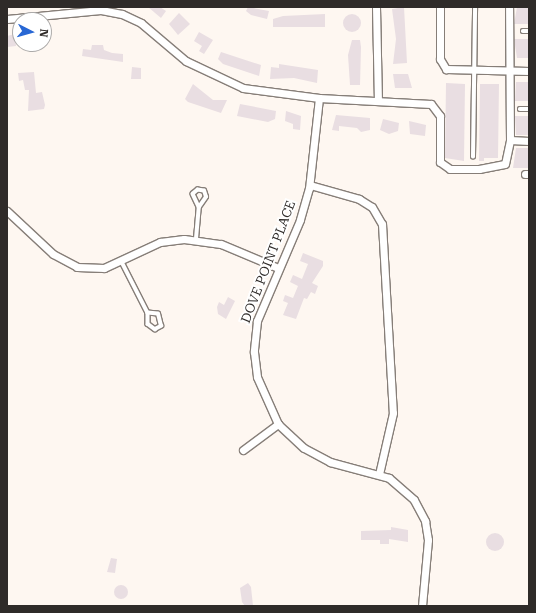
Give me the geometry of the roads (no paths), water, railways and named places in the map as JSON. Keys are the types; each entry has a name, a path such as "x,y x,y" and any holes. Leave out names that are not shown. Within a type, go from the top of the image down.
{"street":[{"path":"376,7 378,100"},
{"path":"440,7 442,65 451,71 529,71"},
{"path":"7,19 101,8 122,14 141,23 186,61 228,83 267,93 319,98 378,100 436,107 440,116 440,162 450,169 498,168 505,164 510,140 508,71 509,7"},
{"name":"DOVE POINT PLACE","path":"319,98 310,185 300,220 278,268 257,321 254,352 257,377 278,424 315,455 341,466 379,474 407,491 425,520 429,550 422,606"},
{"path":"510,140 529,141"},
{"path":"310,185 341,192 366,203 372,207 382,224 392,413 379,474"},
{"path":"7,211 69,265 99,269 122,262 160,242 196,239 228,246 278,268"},
{"path":"243,450 278,424"}],"lane":[{"path":"473,157 475,7"},
{"path":"523,32 529,31"},
{"path":"520,109 529,109"},
{"path":"196,239 199,207 206,197 204,191 198,190 193,194 199,207"},
{"path":"122,262 148,313 148,324 155,329 161,326 158,314 148,313"}]}
